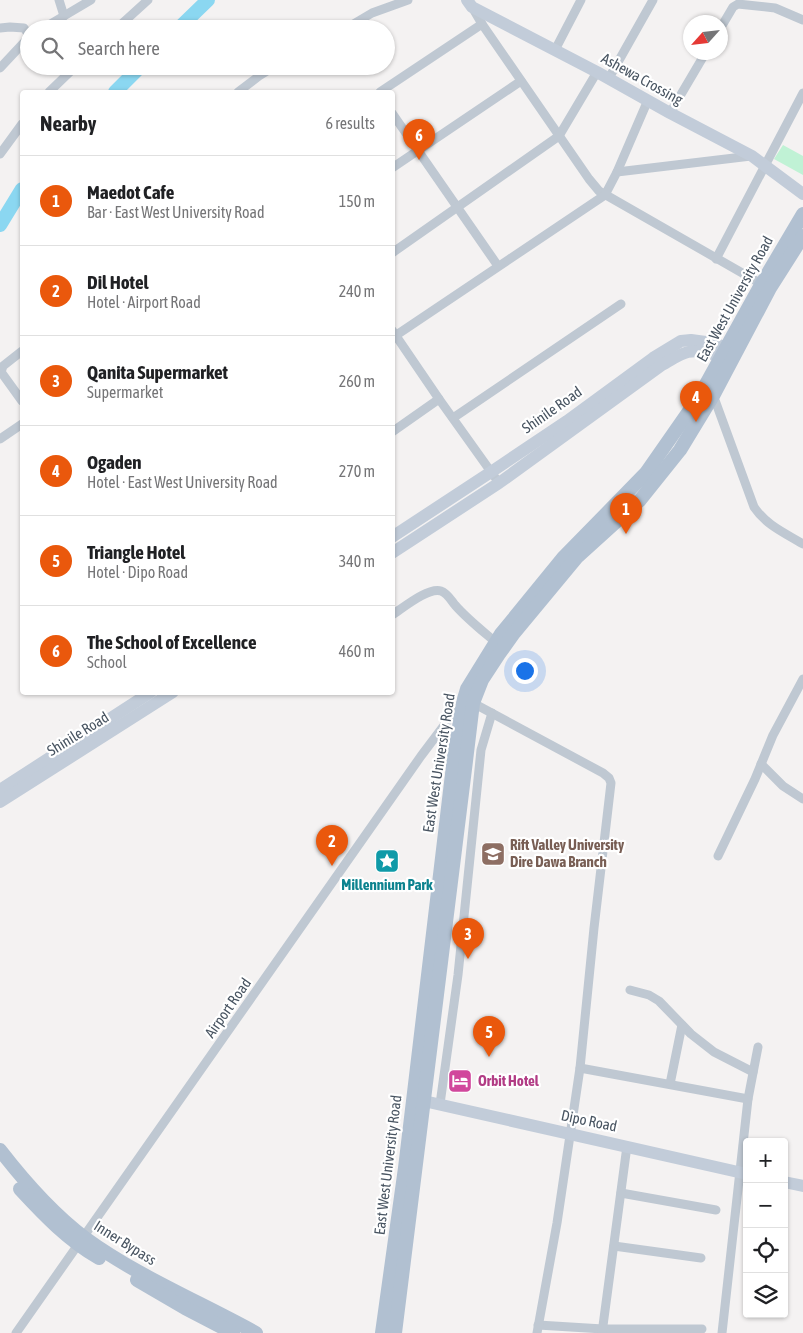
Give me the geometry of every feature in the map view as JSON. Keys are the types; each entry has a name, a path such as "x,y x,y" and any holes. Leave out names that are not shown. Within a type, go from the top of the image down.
{"main road":[{"name":"East West University Road","path":"395,1333 430,1008 455,749 469,701 467,689 568,552 646,473 660,465 710,389 803,214"},
{"name":"East West University Road","path":"765,286 803,236"},
{"name":"East West University Road","path":"382,1333 405,1168 419,1099"},
{"name":"Inner Bypass","path":"0,1150 25,1182 81,1241 109,1254 256,1333"},
{"name":"Inner Bypass","path":"0,1166 43,1214 81,1241 185,1308 233,1333"}],"street":[{"path":"59,0 64,16"},
{"path":"57,20 91,0"},
{"path":"360,20 372,13 408,0"},
{"path":"555,50 581,0"},
{"path":"395,250 559,136 603,75 652,0"},
{"path":"125,20 142,2"},
{"path":"469,4 589,179 605,195 765,286"},
{"name":"Ashewa Crossing","path":"469,4 752,156 801,195"},
{"path":"728,15 733,7 738,4 775,4 803,20"},
{"path":"490,36 493,27 500,21"},
{"path":"383,90 482,24"},
{"path":"0,28 20,28"},
{"path":"0,68 20,46"},
{"path":"670,113 701,60"},
{"path":"51,90 67,75"},
{"path":"241,90 261,75"},
{"path":"395,166 521,81"},
{"path":"716,258 803,93"},
{"path":"395,333 605,195 648,100"},
{"path":"395,117 498,266"},
{"path":"0,154 20,127"},
{"path":"617,172 752,156"},
{"path":"453,418 621,304"},
{"path":"395,335 499,483"},
{"name":"Shinile Road","path":"395,535 567,421 653,358 681,341 701,341 729,354"},
{"name":"Shinile Road","path":"395,551 499,483 662,365 688,352 729,354"},
{"path":"20,353 3,366 1,372 20,398"},
{"path":"710,389 754,507 768,524 803,544"},
{"path":"395,430 439,399"},
{"path":"0,439 20,425"},
{"path":"395,613 428,593 441,591 448,596 462,613 499,645"},
{"path":"718,856 773,735 803,679"},
{"name":"Shinile Road","path":"0,790 146,695"},
{"name":"Shinile Road","path":"0,802 168,695"},
{"path":"469,701 603,773 609,778 611,783 580,1068 557,1223 537,1329 602,1331 702,1329"},
{"name":"Airport Road","path":"16,1333 415,764 469,701"},
{"path":"440,1104 458,975 481,750 492,713"},
{"path":"761,764 783,786 803,799"},
{"path":"630,990 649,995 659,1001 691,1034 714,1052 753,1072"},
{"path":"670,1084 682,1025"},
{"path":"746,1138 748,1099 758,1047"},
{"path":"580,1068 748,1099"},
{"name":"Dipo Road","path":"419,1099 743,1173"},
{"path":"602,1331 627,1146"},
{"path":"722,1333 743,1180"},
{"path":"788,1183 803,1186"},
{"path":"621,1193 716,1210"},
{"path":"614,1246 701,1258"}],"green space":[{"path":"783,145 803,156 803,175 774,159"}],"waterway":[{"path":"187,20 208,0"},
{"path":"117,90 132,75"},
{"path":"0,225 20,192"}],"place":[{"name":"The School of Excellence","path":"419,160"},
{"name":"Ogaden","path":"696,422"},
{"name":"Maedot Cafe","path":"626,534"},
{"name":"Rift Valley University Dire Dawa Branch","path":"493,854"},
{"name":"Millennium Park","path":"387,861"},
{"name":"Dil Hotel","path":"332,866"},
{"name":"Qanita Supermarket","path":"468,959"},
{"name":"Triangle Hotel","path":"489,1057"},
{"name":"Orbit Hotel","path":"460,1081"}]}
